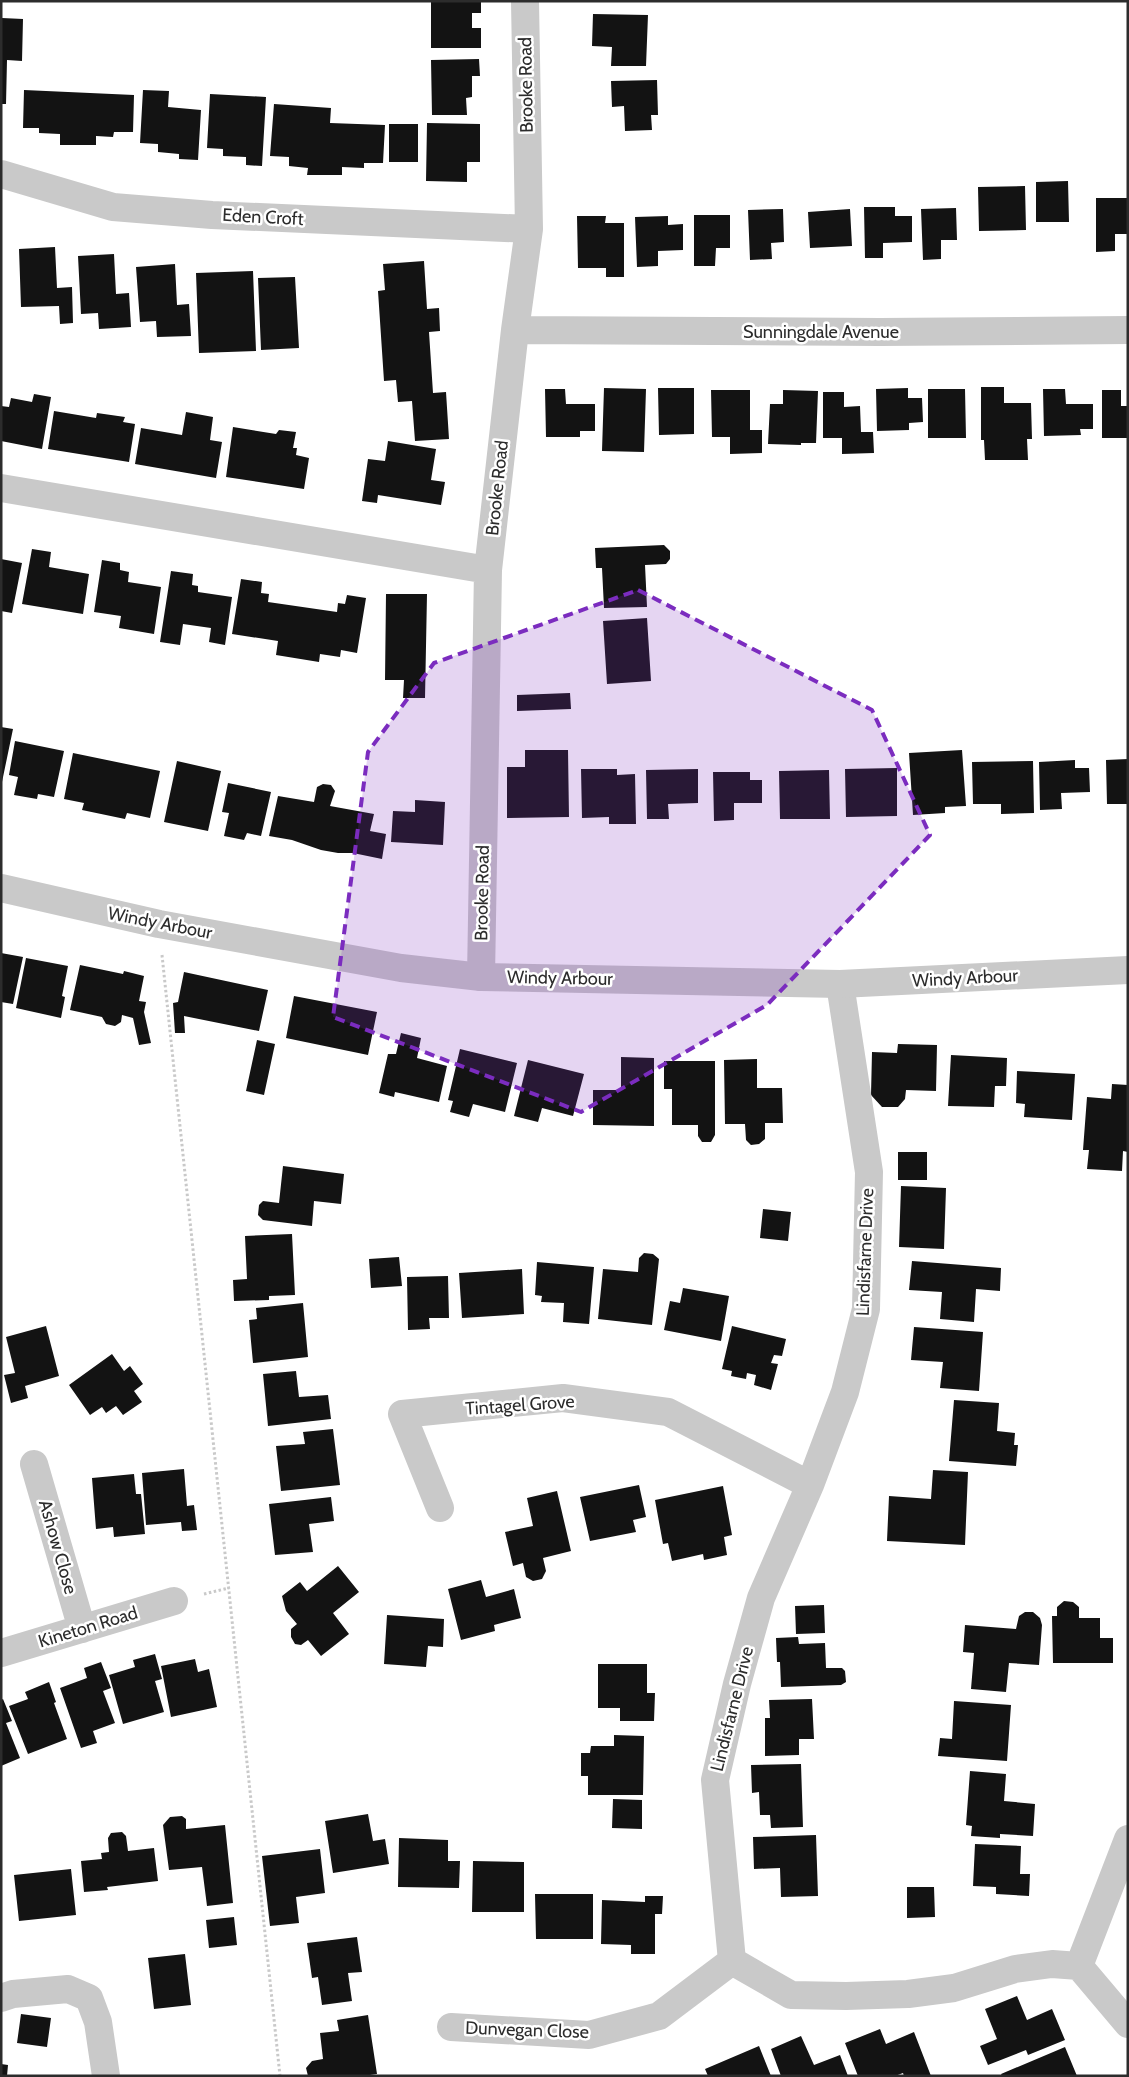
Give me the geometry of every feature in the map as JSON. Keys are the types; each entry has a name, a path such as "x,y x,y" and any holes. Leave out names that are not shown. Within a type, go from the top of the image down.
{"street":[{"name":"Brooke Road","path":"480,977 488,570 515,330 529,229 525,1"},
{"name":"Eden Croft","path":"1,174 113,207 212,215 529,229"},
{"name":"Sunningdale Avenue","path":"515,330 890,332 1128,330"},
{"path":"1,488 488,570"},
{"name":"Windy Arbour","path":"1,888 159,924 401,968 480,977 840,984 1128,970"},
{"name":"Lindisfarne Drive","path":"732,1961 715,1780 737,1684 761,1598 810,1485 845,1392 866,1309 868,1172 840,984"},
{"name":"Tintagel Grove","path":"440,1508 402,1414 563,1398 668,1412 810,1485"},
{"name":"Ashow Close","path":"34,1464 82,1629"},
{"name":"Kineton Road","path":"1,1653 174,1601"},
{"path":"1079,1966 1128,1839"},
{"path":"732,1961 791,1995 846,1996 908,1994 954,1988 1015,1969 1052,1964 1079,1966 1128,2024"},
{"name":"Dunvegan Close","path":"452,2026 589,2035 660,2016 732,1961"},
{"path":"1,1998 13,1994 68,1989 89,1998 98,2022 106,2076"}],"path":[{"path":"159,924 280,2076"}],"highlighted area":[{"path":"638,590 872,710 930,835 767,1005 581,1112 333,1017 368,752 434,663"}],"building":[{"path":"431,1 481,1 481,13 472,13 472,28 481,28 481,48 431,48"},
{"path":"593,14 648,15 646,66 611,66 612,47 592,46"},
{"path":"2,18 23,19 22,61 7,60 6,104 1,104"},
{"path":"479,59 480,76 472,76 472,97 466,98 467,115 432,115 431,60"},
{"path":"657,80 658,115 651,115 652,130 625,131 624,106 612,107 611,81"},
{"path":"24,90 134,95 133,132 114,132 113,137 96,136 96,145 60,145 60,134 39,133 39,128 23,128"},
{"path":"143,90 169,91 168,107 201,110 198,160 179,159 179,154 158,152 158,144 140,143"},
{"path":"210,94 266,97 262,166 246,165 246,157 223,156 223,149 207,148"},
{"path":"274,104 331,108 330,123 385,125 383,163 364,163 364,168 342,167 342,175 307,175 308,168 289,166 289,157 270,156"},
{"path":"427,123 480,124 480,162 467,162 467,182 426,181"},
{"path":"389,124 418,124 418,162 389,162"},
{"path":"1068,181 1069,222 1036,222 1036,182"},
{"path":"1025,186 1026,230 979,231 978,187"},
{"path":"1096,198 1128,198 1128,234 1115,234 1115,251 1096,252"},
{"path":"864,207 895,207 895,216 912,216 912,242 883,243 883,258 865,258"},
{"path":"956,208 957,240 941,240 941,259 923,260 921,209"},
{"path":"783,209 784,242 771,243 772,259 750,260 748,210"},
{"path":"850,209 852,246 810,248 808,212"},
{"path":"694,215 730,215 730,248 716,248 715,266 694,266"},
{"path":"577,216 606,216 605,223 624,223 624,277 606,277 606,268 578,268"},
{"path":"668,216 668,225 683,224 683,250 658,251 658,266 637,267 635,217"},
{"path":"55,247 57,288 72,287 73,323 60,324 59,306 21,307 19,249"},
{"path":"114,254 116,294 129,293 131,327 99,329 98,313 81,314 78,256"},
{"path":"424,261 427,309 439,308 440,331 429,332 433,393 446,392 449,439 415,441 412,401 398,402 396,380 384,381 378,291 385,290 383,264"},
{"path":"175,264 177,305 189,304 191,336 157,337 156,321 140,322 136,267"},
{"path":"253,271 256,351 199,353 196,273"},
{"path":"295,277 299,348 261,350 258,278"},
{"path":"981,387 1004,387 1004,403 1031,403 1032,439 1027,439 1028,460 985,460 984,440 981,440"},
{"path":"604,388 646,389 644,452 602,451"},
{"path":"658,388 694,388 694,434 659,435"},
{"path":"908,388 908,398 922,398 923,422 909,423 909,430 877,431 876,389"},
{"path":"545,389 565,389 566,404 595,404 595,431 580,431 580,437 546,437"},
{"path":"928,389 965,389 966,438 928,438"},
{"path":"1043,389 1065,389 1066,404 1093,404 1093,429 1080,429 1081,435 1044,436"},
{"path":"711,390 750,390 750,430 762,430 762,453 730,454 730,437 712,437"},
{"path":"783,390 818,391 816,443 801,443 801,445 768,444 770,404 783,404"},
{"path":"1102,390 1121,390 1121,406 1128,406 1128,438 1102,438"},
{"path":"823,392 844,392 844,407 860,406 861,432 873,432 874,453 842,454 842,438 823,438"},
{"path":"34,394 51,397 42,449 1,441 1,406 9,407 11,398 32,402"},
{"path":"54,411 96,418 97,413 125,417 123,422 135,424 129,462 48,449"},
{"path":"186,412 213,417 210,440 222,442 216,478 135,464 141,428 182,435"},
{"path":"233,427 276,434 279,430 296,432 293,448 297,448 296,455 309,458 304,489 226,477"},
{"path":"388,441 436,449 431,480 445,482 441,505 378,495 377,503 362,501 368,459 385,461"},
{"path":"664,545 670,551 670,559 666,564 645,565 647,607 604,608 602,568 596,568 595,548"},
{"path":"32,549 51,552 49,567 89,574 83,614 22,604"},
{"path":"1,559 22,563 12,613 1,611"},
{"path":"102,560 120,563 120,570 129,572 128,582 161,587 154,634 119,628 121,616 94,612"},
{"path":"171,571 193,574 192,585 198,586 198,592 232,597 225,645 209,642 211,628 183,624 180,645 160,642"},
{"path":"241,579 262,582 261,593 269,594 268,602 337,612 338,603 345,604 347,595 366,598 357,653 341,650 340,657 320,654 319,662 276,655 278,641 232,634"},
{"path":"386,594 427,594 425,698 403,698 404,680 385,680"},
{"path":"647,618 651,681 607,684 603,621"},
{"path":"570,693 571,709 517,711 517,695"},
{"path":"1,727 13,729 2,782 1,782"},
{"path":"15,741 64,751 54,797 38,794 37,799 14,795 18,777 9,775"},
{"path":"525,750 568,750 569,817 507,818 507,767 525,767"},
{"path":"962,750 966,806 945,807 945,813 913,815 909,753"},
{"path":"73,753 160,771 150,818 127,813 125,819 82,810 84,803 64,799"},
{"path":"1128,759 1127,804 1107,804 1106,760"},
{"path":"1075,760 1075,768 1089,768 1090,792 1061,793 1062,809 1040,810 1039,762"},
{"path":"177,761 221,771 208,831 164,822"},
{"path":"1033,761 1034,813 1001,814 1001,804 973,804 972,762"},
{"path":"897,768 897,816 846,817 845,769"},
{"path":"581,769 617,769 617,775 635,774 636,824 609,824 609,817 582,818"},
{"path":"698,769 698,803 668,804 669,819 647,819 646,770"},
{"path":"829,770 830,819 780,819 779,771"},
{"path":"713,772 750,772 750,780 762,780 762,803 734,803 734,820 714,821"},
{"path":"228,783 271,792 261,836 247,833 244,840 224,836 229,813 222,812"},
{"path":"323,784 331,785 335,791 330,806 374,814 370,831 386,834 382,859 353,853 321,850 292,840 269,836 278,796 314,802 317,787"},
{"path":"415,800 445,802 443,845 391,842 393,811 415,812"},
{"path":"1,953 23,957 13,1004 1,1002"},
{"path":"26,958 68,966 62,996 65,997 61,1018 16,1008"},
{"path":"80,965 123,974 124,971 144,976 139,1001 146,1002 144,1012 151,1043 139,1045 133,1018 122,1015 121,1022 115,1026 106,1024 102,1017 70,1010"},
{"path":"184,972 268,990 259,1031 184,1016 185,1033 175,1033 173,1003 178,1002"},
{"path":"294,996 377,1012 368,1055 286,1038"},
{"path":"401,1033 421,1038 417,1058 447,1066 439,1102 395,1092 394,1097 379,1093 388,1054 396,1054"},
{"path":"257,1040 275,1044 264,1095 246,1091"},
{"path":"898,1044 937,1045 936,1091 906,1090 905,1099 898,1107 882,1107 871,1095 872,1052 897,1053"},
{"path":"460,1049 517,1063 505,1112 473,1104 469,1117 450,1112 453,1101 448,1100"},
{"path":"951,1055 1007,1058 1006,1086 995,1086 994,1107 948,1106"},
{"path":"621,1057 654,1058 654,1126 593,1125 593,1090 621,1090"},
{"path":"757,1059 757,1088 782,1088 783,1123 765,1123 765,1139 759,1144 751,1145 746,1140 745,1124 725,1124 724,1060"},
{"path":"528,1060 584,1074 573,1116 542,1108 538,1122 514,1116"},
{"path":"664,1061 715,1061 715,1135 711,1142 702,1142 698,1136 698,1125 672,1125 672,1089 664,1089"},
{"path":"1017,1071 1075,1074 1072,1120 1024,1117 1025,1104 1016,1103"},
{"path":"1112,1084 1128,1085 1128,1152 1123,1151 1122,1171 1087,1169 1089,1150 1083,1150 1087,1097 1111,1099"},
{"path":"898,1152 927,1152 927,1180 898,1180"},
{"path":"283,1166 344,1174 341,1204 314,1201 312,1226 263,1220 258,1215 259,1205 263,1201 279,1203"},
{"path":"901,1186 946,1188 944,1249 899,1247"},
{"path":"763,1209 791,1212 788,1241 760,1238"},
{"path":"292,1234 295,1295 269,1296 269,1300 234,1301 233,1280 247,1279 245,1236"},
{"path":"644,1253 653,1254 659,1259 652,1325 598,1319 603,1269 638,1272 639,1258"},
{"path":"399,1257 402,1286 371,1288 369,1259"},
{"path":"912,1261 1001,1268 1000,1291 976,1289 974,1322 940,1319 942,1292 909,1290"},
{"path":"537,1262 594,1267 589,1324 563,1322 564,1303 541,1302 542,1296 535,1295"},
{"path":"522,1269 524,1314 462,1318 459,1273"},
{"path":"448,1276 449,1318 429,1318 430,1329 408,1330 407,1277"},
{"path":"683,1288 729,1296 721,1341 664,1330 670,1301 680,1303"},
{"path":"303,1303 308,1357 253,1363 249,1320 257,1319 256,1308"},
{"path":"46,1326 59,1376 25,1386 28,1398 11,1403 4,1375 15,1373 6,1337"},
{"path":"732,1326 786,1339 782,1356 774,1355 771,1363 778,1364 771,1390 754,1385 756,1375 747,1373 746,1379 731,1376 732,1371 722,1369"},
{"path":"914,1327 983,1332 979,1391 940,1388 943,1362 911,1360"},
{"path":"112,1354 124,1371 130,1366 143,1384 134,1391 142,1402 123,1415 116,1406 106,1413 102,1407 90,1415 69,1385"},
{"path":"296,1371 299,1397 328,1395 331,1419 268,1426 263,1374"},
{"path":"954,1400 999,1403 997,1431 1015,1433 1014,1445 1018,1445 1016,1466 949,1461"},
{"path":"333,1429 340,1485 281,1491 276,1446 305,1444 303,1432"},
{"path":"184,1469 187,1506 194,1505 197,1530 182,1531 181,1522 146,1525 142,1473"},
{"path":"933,1470 968,1472 965,1545 887,1541 889,1496 931,1499"},
{"path":"134,1474 136,1494 141,1494 145,1534 114,1537 113,1527 96,1529 92,1478"},
{"path":"639,1485 646,1517 633,1520 636,1532 590,1541 580,1497"},
{"path":"723,1486 732,1535 724,1537 727,1555 704,1560 703,1554 672,1561 668,1543 663,1544 655,1500"},
{"path":"557,1491 571,1551 543,1558 546,1571 542,1579 533,1581 526,1577 523,1563 513,1566 505,1532 533,1526 527,1498"},
{"path":"331,1497 334,1521 309,1524 313,1552 275,1555 269,1504"},
{"path":"338,1566 359,1592 333,1613 349,1634 321,1656 308,1640 301,1645 295,1644 291,1637 291,1629 297,1624 286,1611 282,1596 300,1582 307,1591"},
{"path":"481,1580 486,1597 514,1589 521,1618 494,1625 495,1631 461,1640 448,1589"},
{"path":"1064,1601 1073,1602 1079,1607 1079,1618 1100,1618 1100,1638 1113,1638 1113,1663 1053,1663 1052,1616 1057,1616 1057,1607"},
{"path":"824,1605 825,1633 796,1634 795,1606"},
{"path":"1025,1612 1033,1612 1040,1618 1042,1625 1039,1665 1009,1663 1006,1692 971,1689 974,1653 963,1652 965,1625 1016,1629 1019,1616"},
{"path":"387,1615 444,1619 443,1647 428,1646 426,1667 384,1664"},
{"path":"798,1637 799,1644 825,1643 826,1668 842,1668 845,1671 846,1682 841,1685 781,1687 780,1662 777,1662 776,1638"},
{"path":"155,1654 162,1679 155,1681 164,1712 123,1724 109,1675 135,1667 133,1660"},
{"path":"195,1659 198,1672 209,1669 217,1707 171,1717 161,1666"},
{"path":"101,1662 111,1688 103,1691 115,1723 93,1731 97,1743 81,1748 60,1688 87,1678 84,1668"},
{"path":"598,1664 647,1664 647,1693 655,1693 654,1721 620,1721 620,1708 598,1708"},
{"path":"49,1682 56,1702 54,1703 67,1739 28,1754 9,1706 28,1699 25,1692"},
{"path":"3,1699 12,1721 6,1723 20,1758 1,1766 1,1700"},
{"path":"812,1699 814,1739 799,1739 799,1755 765,1756 765,1718 770,1718 769,1700"},
{"path":"954,1701 1011,1705 1007,1761 938,1756 940,1738 952,1739"},
{"path":"614,1735 644,1736 643,1795 588,1795 588,1776 581,1776 581,1753 590,1753 591,1746 614,1746"},
{"path":"801,1764 803,1827 771,1828 770,1815 760,1815 759,1792 752,1793 751,1765"},
{"path":"970,1771 1006,1774 1004,1801 1035,1804 1033,1836 1000,1834 1000,1838 971,1836 972,1826 966,1825"},
{"path":"613,1799 642,1800 642,1829 612,1828"},
{"path":"368,1814 373,1841 385,1839 389,1864 333,1873 325,1821"},
{"path":"182,1816 186,1819 186,1829 225,1825 233,1903 207,1906 202,1867 169,1870 163,1825 170,1817"},
{"path":"122,1832 126,1836 128,1851 154,1848 158,1881 107,1887 108,1890 84,1892 81,1861 102,1859 101,1853 109,1852 108,1838 111,1833"},
{"path":"816,1835 818,1896 781,1897 780,1868 754,1869 753,1837"},
{"path":"399,1838 448,1840 448,1861 460,1861 459,1888 398,1887"},
{"path":"975,1844 1021,1846 1020,1874 1030,1874 1029,1896 996,1894 996,1887 973,1886"},
{"path":"320,1849 325,1893 296,1897 299,1923 270,1926 262,1856"},
{"path":"473,1861 524,1862 524,1912 472,1912"},
{"path":"71,1869 76,1915 19,1921 14,1875"},
{"path":"907,1887 934,1887 935,1917 907,1918"},
{"path":"535,1894 593,1894 593,1939 536,1939"},
{"path":"645,1896 663,1896 662,1914 655,1914 655,1954 631,1954 631,1945 601,1944 602,1900 645,1902"},
{"path":"234,1917 237,1945 209,1948 206,1920"},
{"path":"357,1937 362,1972 348,1973 352,2001 322,2005 318,1977 312,1978 307,1943"},
{"path":"185,1954 191,2005 154,2009 148,1958"},
{"path":"1017,1996 1027,2020 1052,2009 1065,2040 1028,2055 1026,2050 988,2065 980,2046 997,2039 985,2009"},
{"path":"21,2014 51,2018 47,2047 17,2043"},
{"path":"368,2015 377,2074 363,2076 308,2076 306,2068 312,2061 323,2059 320,2033 339,2031 337,2020"},
{"path":"880,2029 886,2044 914,2032 931,2076 904,2076 903,2073 895,2076 858,2076 845,2043"},
{"path":"801,2036 814,2065 840,2055 848,2076 781,2076 771,2049"},
{"path":"759,2046 771,2076 708,2076 705,2069"},
{"path":"1065,2047 1077,2076 1002,2076 1001,2074"},
{"path":"1,2064 8,2065 7,2076 1,2076"}]}
